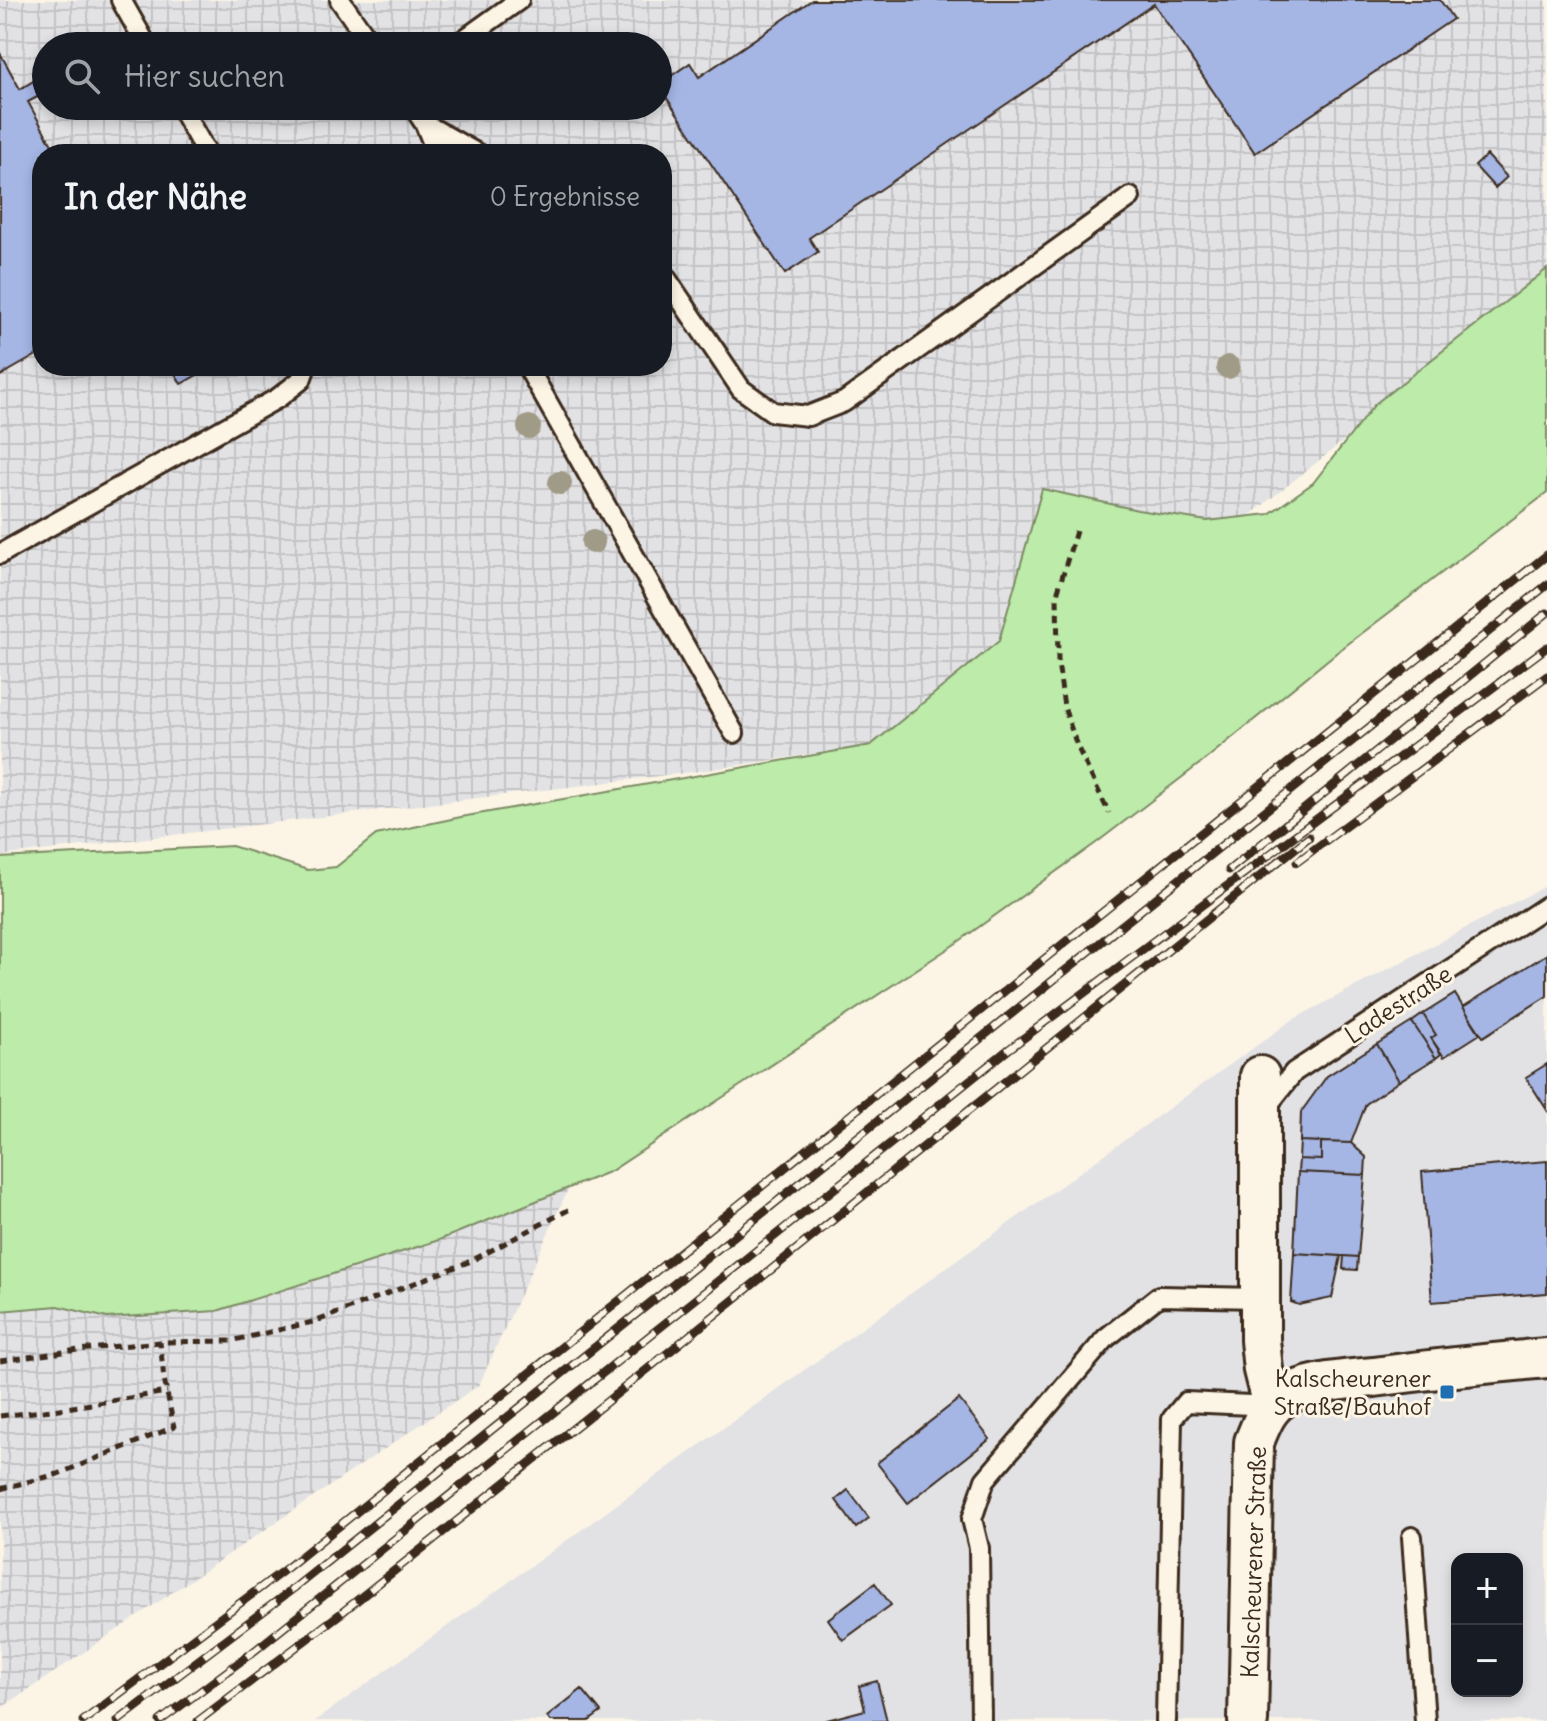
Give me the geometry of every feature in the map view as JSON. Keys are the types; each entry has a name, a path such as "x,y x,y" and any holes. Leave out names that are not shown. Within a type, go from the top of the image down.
{"street":[{"path":"1260,1076 1262,1355 1272,1406 1284,1396 1325,1383 1470,1364 1547,1358"},
{"name":"Kalscheurener Straße","path":"1248,1721 1253,1457 1258,1431 1272,1406"}],"lane":[{"path":"121,0 139,32"},
{"path":"340,0 362,32"},
{"path":"474,32 519,0"},
{"path":"188,120 201,144"},
{"path":"422,120 433,144"},
{"path":"425,124 460,144"},
{"path":"672,287 741,389 773,412 808,416 844,402 1130,197"},
{"path":"0,554 278,398 302,376"},
{"path":"533,376 734,733"},
{"name":"Ladestraße","path":"1260,1116 1294,1072 1547,906"},
{"path":"981,1721 979,1548 972,1519 985,1480 1106,1338 1159,1296 1260,1298"},
{"path":"1166,1721 1172,1419 1186,1402 1272,1406"},
{"path":"1412,1537 1425,1721"}],"path":[{"path":"1076,531 1057,594 1058,662 1064,707 1077,746 1109,813"},
{"path":"0,1361 160,1342 231,1341 317,1321 471,1261 570,1209"},
{"path":"0,1489 58,1474 174,1427 160,1342"},
{"path":"0,1416 167,1392"}],"shaded area":[{"path":"0,0 1547,0 1547,280 1110,626 999,641 871,745 700,771 0,856"},
{"path":"1547,885 1547,1721 315,1721 1292,1020"},
{"path":"600,1119 479,1385 0,1709 0,1132"}],"green space":[{"path":"1547,269 1547,493 1336,653 1206,759 1096,843 958,942 611,1171 439,1240 217,1311 107,1318 58,1306 0,1311 0,858 232,846 308,870 336,867 376,835 461,817 871,745 999,641 1042,489 1207,521 1269,514 1313,483 1375,404"}],"building":[{"path":"812,0 1440,0 1453,19 1255,153 1154,4 809,238 818,252 785,274 672,106 672,75 690,63 699,77"},
{"path":"0,53 20,89 32,82 32,100 28,102 32,120 38,120 51,144 32,144 32,358 0,376"},
{"path":"1487,155 1507,177 1495,188 1475,166"},
{"path":"177,376 195,376 181,384"},
{"path":"1547,954 1547,996 1483,1037 1463,1007"},
{"path":"1455,994 1480,1034 1444,1057 1431,1038 1436,1035 1423,1014"},
{"path":"1423,1014 1436,1035 1431,1038 1441,1054 1436,1058 1412,1022"},
{"path":"1412,1022 1436,1058 1399,1081 1377,1044"},
{"path":"1377,1044 1399,1081 1366,1104 1351,1143 1300,1141 1301,1112 1327,1076"},
{"path":"1547,1064 1547,1110 1526,1077"},
{"path":"1300,1141 1321,1142 1321,1160 1299,1159"},
{"path":"1321,1142 1351,1143 1366,1157 1365,1175 1298,1172 1299,1159 1321,1160"},
{"path":"1547,1161 1547,1293 1432,1302 1422,1172"},
{"path":"1298,1172 1365,1175 1358,1257 1294,1253"},
{"path":"1294,1253 1341,1256 1332,1298 1299,1305 1291,1302"},
{"path":"1344,1256 1358,1257 1357,1270 1343,1269"},
{"path":"959,1399 990,1439 908,1503 877,1463"},
{"path":"848,1490 869,1518 856,1528 836,1500"},
{"path":"875,1583 891,1605 843,1640 828,1619"},
{"path":"877,1681 887,1721 823,1721 865,1710 859,1686"},
{"path":"582,1689 601,1712 589,1721 550,1721 547,1717"}],"railway":[{"path":"83,1721 288,1567 1547,555"},
{"path":"118,1721 298,1585 1547,585"},
{"path":"1229,870 1547,613"},
{"path":"160,1721 253,1652 1009,1049 1547,647"},
{"path":"1297,862 1547,676"},
{"path":"198,1721 340,1614 1309,837"}],"place":[{"name":"Kalscheurener Straße/Bauhof","path":"1447,1392"}]}
